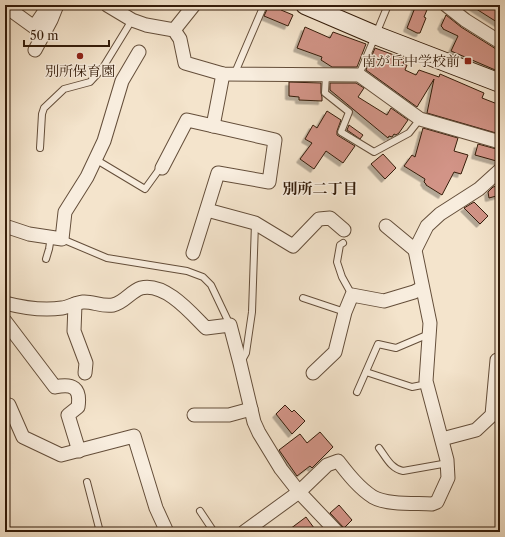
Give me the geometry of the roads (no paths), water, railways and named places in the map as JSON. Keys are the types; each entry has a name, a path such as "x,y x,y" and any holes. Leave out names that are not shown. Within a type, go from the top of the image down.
{"street":[{"path":"5,6 34,27 49,5"},
{"path":"35,50 57,5"},
{"path":"107,5 132,20 146,25 174,30 180,40 185,63 228,75 359,75 420,119 500,142"},
{"path":"174,30 194,5"},
{"path":"305,5 500,83"},
{"path":"446,5 465,20 500,42"},
{"path":"5,226 29,234 56,238 65,212 87,177 104,141 122,81 139,52"},
{"path":"213,126 228,75"},
{"path":"162,168 187,120 275,140 269,182 218,174 193,253"},
{"path":"244,532 299,492 327,465 338,461 356,483 374,497 396,502 432,504 437,502 448,478 448,463 427,384 430,323 415,250 427,226 440,214 479,189 500,170"},
{"path":"207,210 255,223 293,246 319,219 330,218 343,237"},
{"path":"386,226 415,250"},
{"path":"5,303 25,308 44,309 63,308 84,302 98,305 113,305 122,301 139,289 155,288 178,301 206,328 230,325 254,422 262,438 281,469 299,492 336,532"},
{"path":"313,373 334,352 345,312 352,296 384,301 422,288"},
{"path":"75,304 74,331 86,363 85,373"},
{"path":"5,321 55,387 66,384 74,388 80,397 78,407 68,415 79,451"},
{"path":"442,439 476,430 492,415 496,360"},
{"path":"5,406 9,405 23,437 61,455 134,436 156,508 167,532"},
{"path":"194,415 230,415 251,409"}],"lane":[{"path":"228,75 264,5"},
{"path":"359,75 388,5"},
{"path":"40,148 42,114 44,108 64,89 90,82 102,69 132,20"},
{"path":"326,75 325,93 349,112 341,132 374,152 409,132 420,119"},
{"path":"95,159 145,189 158,171 162,168"},
{"path":"240,363 246,353 252,312 255,223"},
{"path":"343,237 337,262 342,277 352,296"},
{"path":"46,259 49,249 56,238 107,258 187,271 203,277 211,285 230,325"},
{"path":"303,298 345,312"},
{"path":"357,392 378,344 396,348 429,334"},
{"path":"366,372 412,387 427,384"},
{"path":"379,448 393,468 397,470 403,471 448,463"},
{"path":"87,482 100,532"},
{"path":"200,511 214,532"}],"place":[{"name":"別所保育園","path":"80,56"},
{"name":"南が丘中学校前","path":"468,61"}],"district":[{"name":"別所二丁目","path":"320,189"}]}
